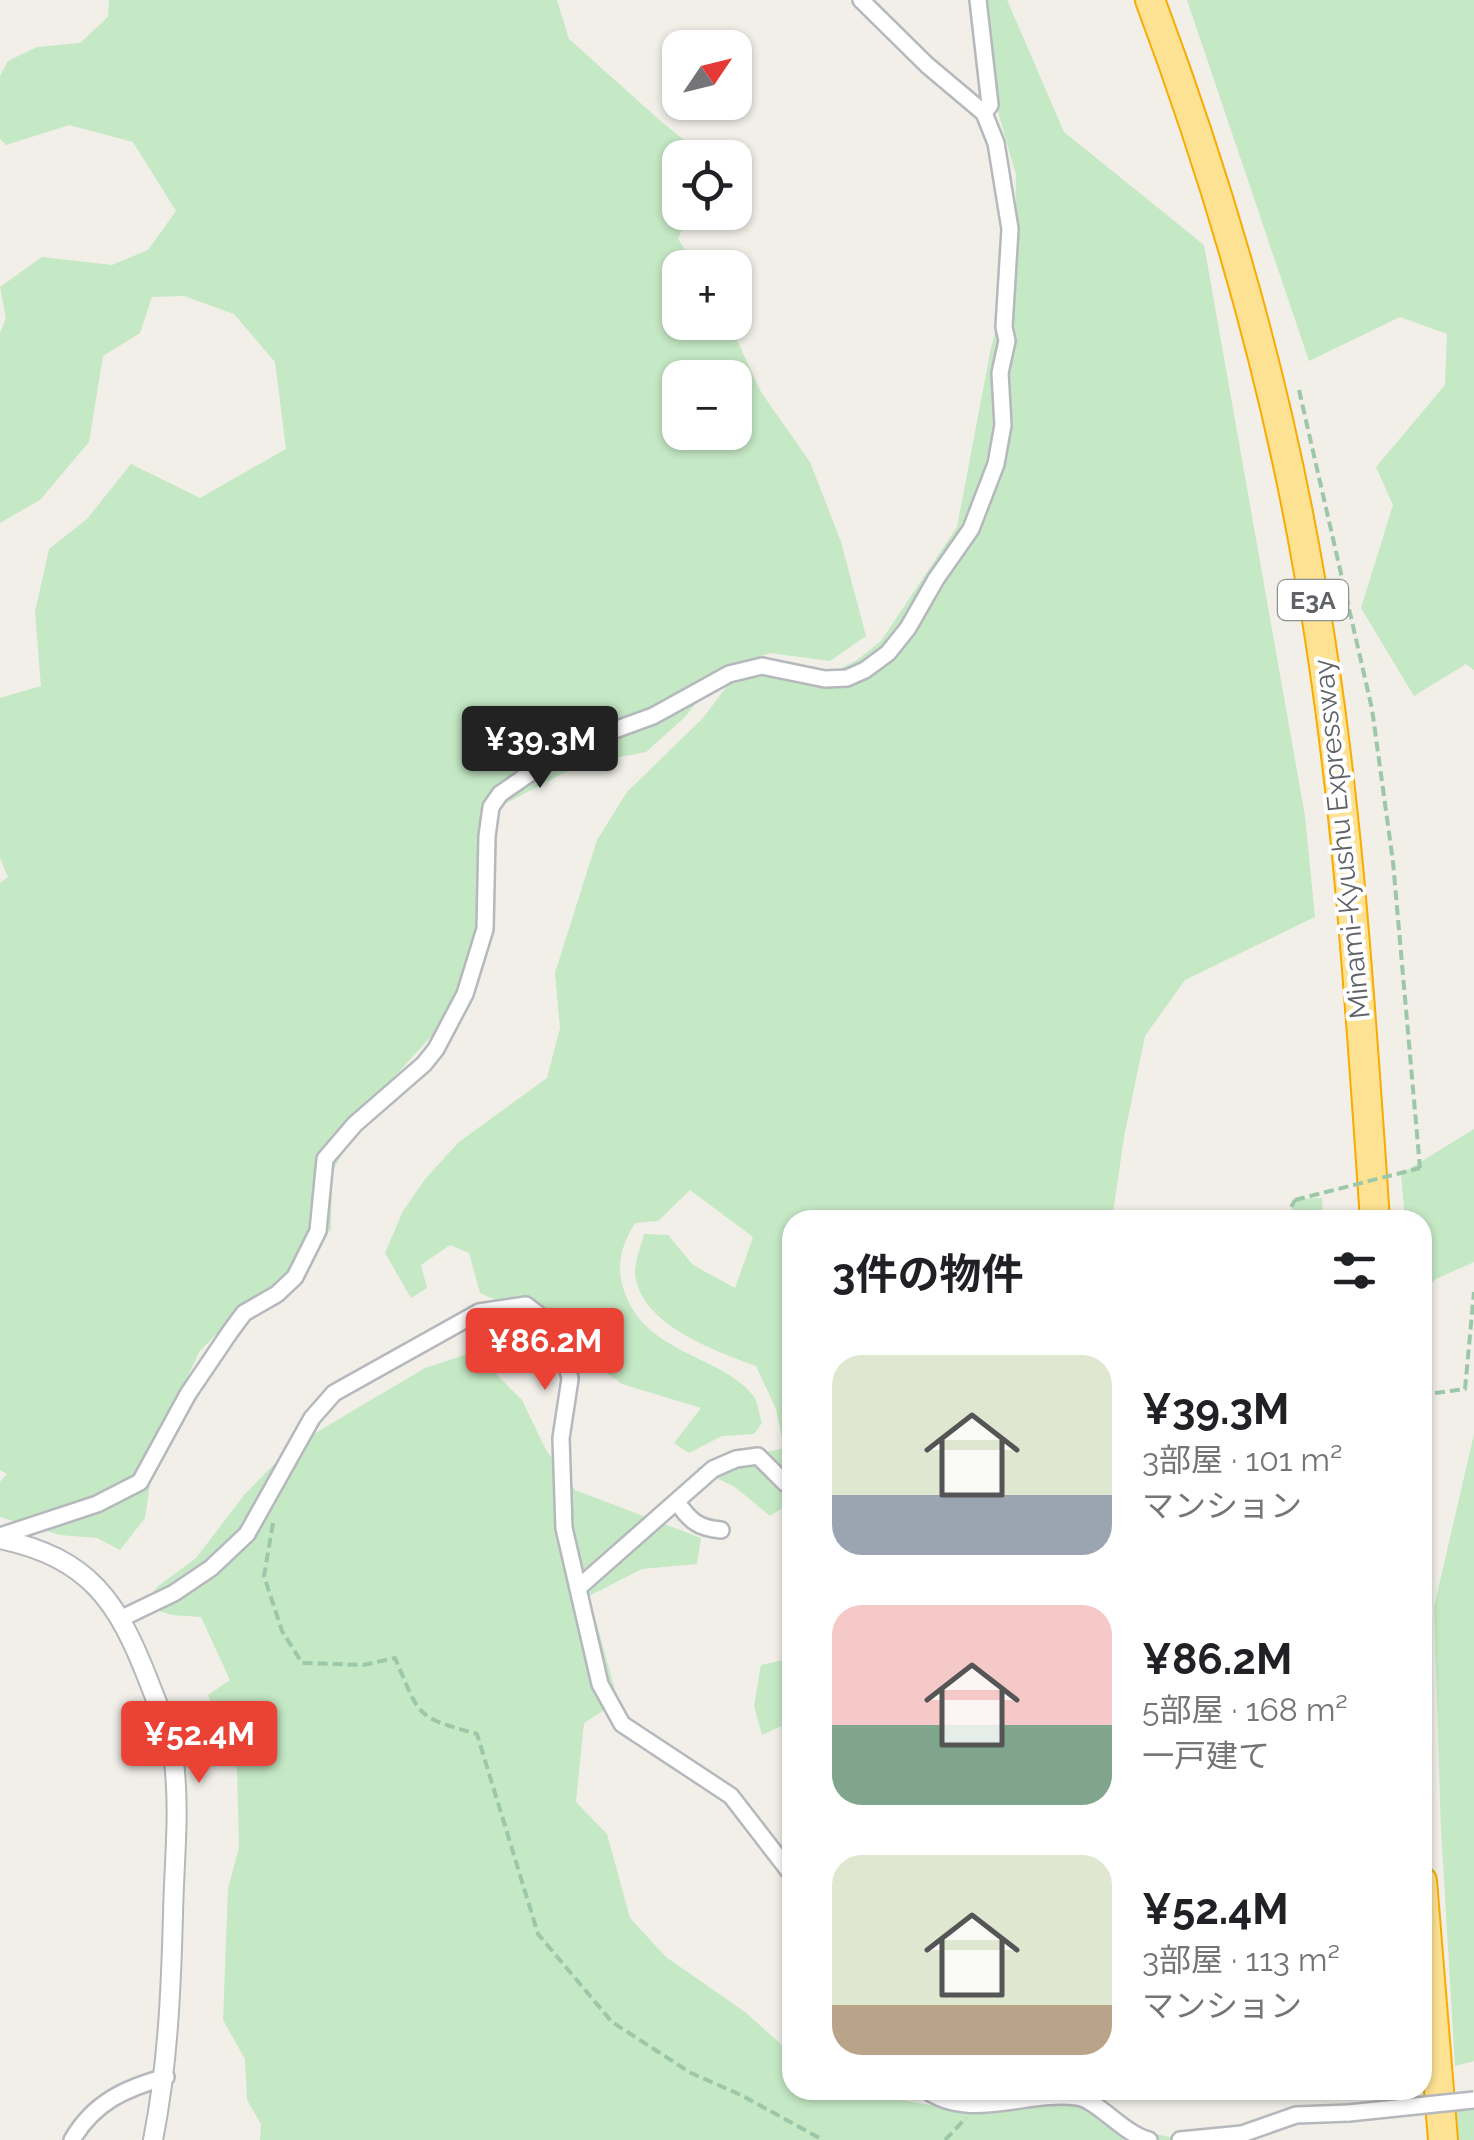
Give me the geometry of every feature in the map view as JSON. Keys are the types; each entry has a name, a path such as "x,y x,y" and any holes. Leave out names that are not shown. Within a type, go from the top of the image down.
{"highway":[{"name":"Minami-Kyushu Expressway","path":"1150,0 1226,216 1276,414 1308,568 1336,767 1363,1038 1374,1210"},
{"path":"1432,2005 1443,2140"}],"street":[{"path":"0,1537 97,1504 140,1482 188,1394 244,1313 277,1294 296,1277 318,1231 324,1159 355,1124 424,1064 464,994 486,928 485,854 491,807 500,794 568,747 652,716 729,674 762,666 825,679 846,678 865,670 888,653 908,628 971,529 996,464 1003,424 1000,373 1006,340 1010,229 996,143 984,113 860,0"},
{"path":"978,0 990,105 984,113"},
{"path":"122,1618 174,1594 211,1568 247,1534 312,1418 334,1392 479,1312 526,1305 560,1331 570,1379 561,1438 564,1528 600,1684 622,1724 731,1796 782,1862"},
{"path":"578,1588 712,1468 758,1456 782,1480"},
{"path":"676,1502 690,1521 701,1528 721,1530"},
{"path":"0,1537 60,1559 103,1592 122,1618 161,1713 174,1758 177,1807 171,2023 166,2077 153,2140"},
{"path":"72,2140 105,2101 129,2088 166,2077"},
{"path":"947,2100 956,2104 1018,2100"},
{"path":"1086,2100 1137,2137 1149,2140"},
{"path":"1180,2140 1242,2134 1296,2115 1474,2100"}],"path":[{"path":"1290,1210 1295,1200 1420,1168 1393,862 1372,709 1299,390"},
{"path":"1435,1393 1465,1389 1474,1292"},
{"path":"282,1474 264,1576 282,1631 302,1662 364,1665 394,1658 415,1705 426,1719 477,1734 538,1934 612,2022 691,2073 822,2140"}],"green space":[{"path":"109,0 557,0 569,39 684,140 662,140 662,230 682,230 678,239 685,250 662,250 662,340 737,340 746,360 662,360 662,450 752,450 752,373 761,392 810,462 841,542 866,636 830,661 770,653 723,670 685,717 646,752 579,765 497,808 477,853 485,908 457,1008 361,1120 332,1172 331,1229 302,1264 239,1311 199,1352 162,1434 145,1518 120,1550 97,1538 60,1535 0,1517 0,1482 7,1474 0,1470 0,883 8,877 0,858 0,698 41,686 35,612 49,549 87,519 131,464 200,498 286,449 275,362 234,314 184,296 152,297 140,333 103,356 89,442 40,500 0,523 0,333 6,318 0,287 42,257 112,265 148,250 176,211 133,142 69,125 6,145 0,139 0,76 8,61 37,47 80,43 108,17"},
{"path":"980,0 1007,0 1064,132 1204,245 1305,816 1315,917 1185,980 1145,1036 1113,1210 782,1210 782,1438 776,1409 756,1366 701,1343 664,1321 640,1291 635,1273 644,1234 668,1235 693,1265 735,1288 753,1237 690,1190 658,1221 635,1223 621,1258 621,1277 637,1315 667,1342 738,1381 752,1394 762,1423 754,1434 722,1436 689,1453 674,1443 701,1408 622,1384 523,1312 480,1293 469,1253 450,1245 421,1265 427,1288 411,1298 385,1253 403,1211 459,1142 547,1078 560,1028 555,973 597,840 627,792 703,718 730,682 771,667 828,675 857,660 881,641 957,527 1015,246 1016,175 983,59"},
{"path":"1187,0 1474,0 1474,670 1466,664 1414,696 1361,608 1393,505 1376,467 1445,385 1447,334 1400,317 1309,361"},
{"path":"1474,1129 1474,1262 1432,1283 1432,1210 1404,1210 1401,1174"},
{"path":"1322,1198 1323,1210 1292,1210 1297,1199"},
{"path":"474,1352 522,1400 546,1450 575,1490 701,1538 697,1564 642,1569 589,1596 618,1701 584,1723 576,1802 607,1834 630,1918 666,1957 745,2012 782,2045 782,2100 901,2100 930,2105 966,2100 1085,2100 1121,2126 1182,2140 260,2140 261,2124 247,2100 245,2059 223,2020 228,1889 239,1847 237,1769 208,1695 230,1680 201,1617 172,1615 144,1606 157,1587 196,1558 245,1494 290,1448 425,1368"},
{"path":"1474,1434 1474,2061 1455,2066 1441,1829 1434,1607"},
{"path":"782,1448 782,1508 770,1516 735,1487 696,1468"},
{"path":"782,1660 782,1726 762,1735 754,1706 761,1665"},
{"path":"1474,2107 1474,2140 1457,2140 1451,2109"}]}
